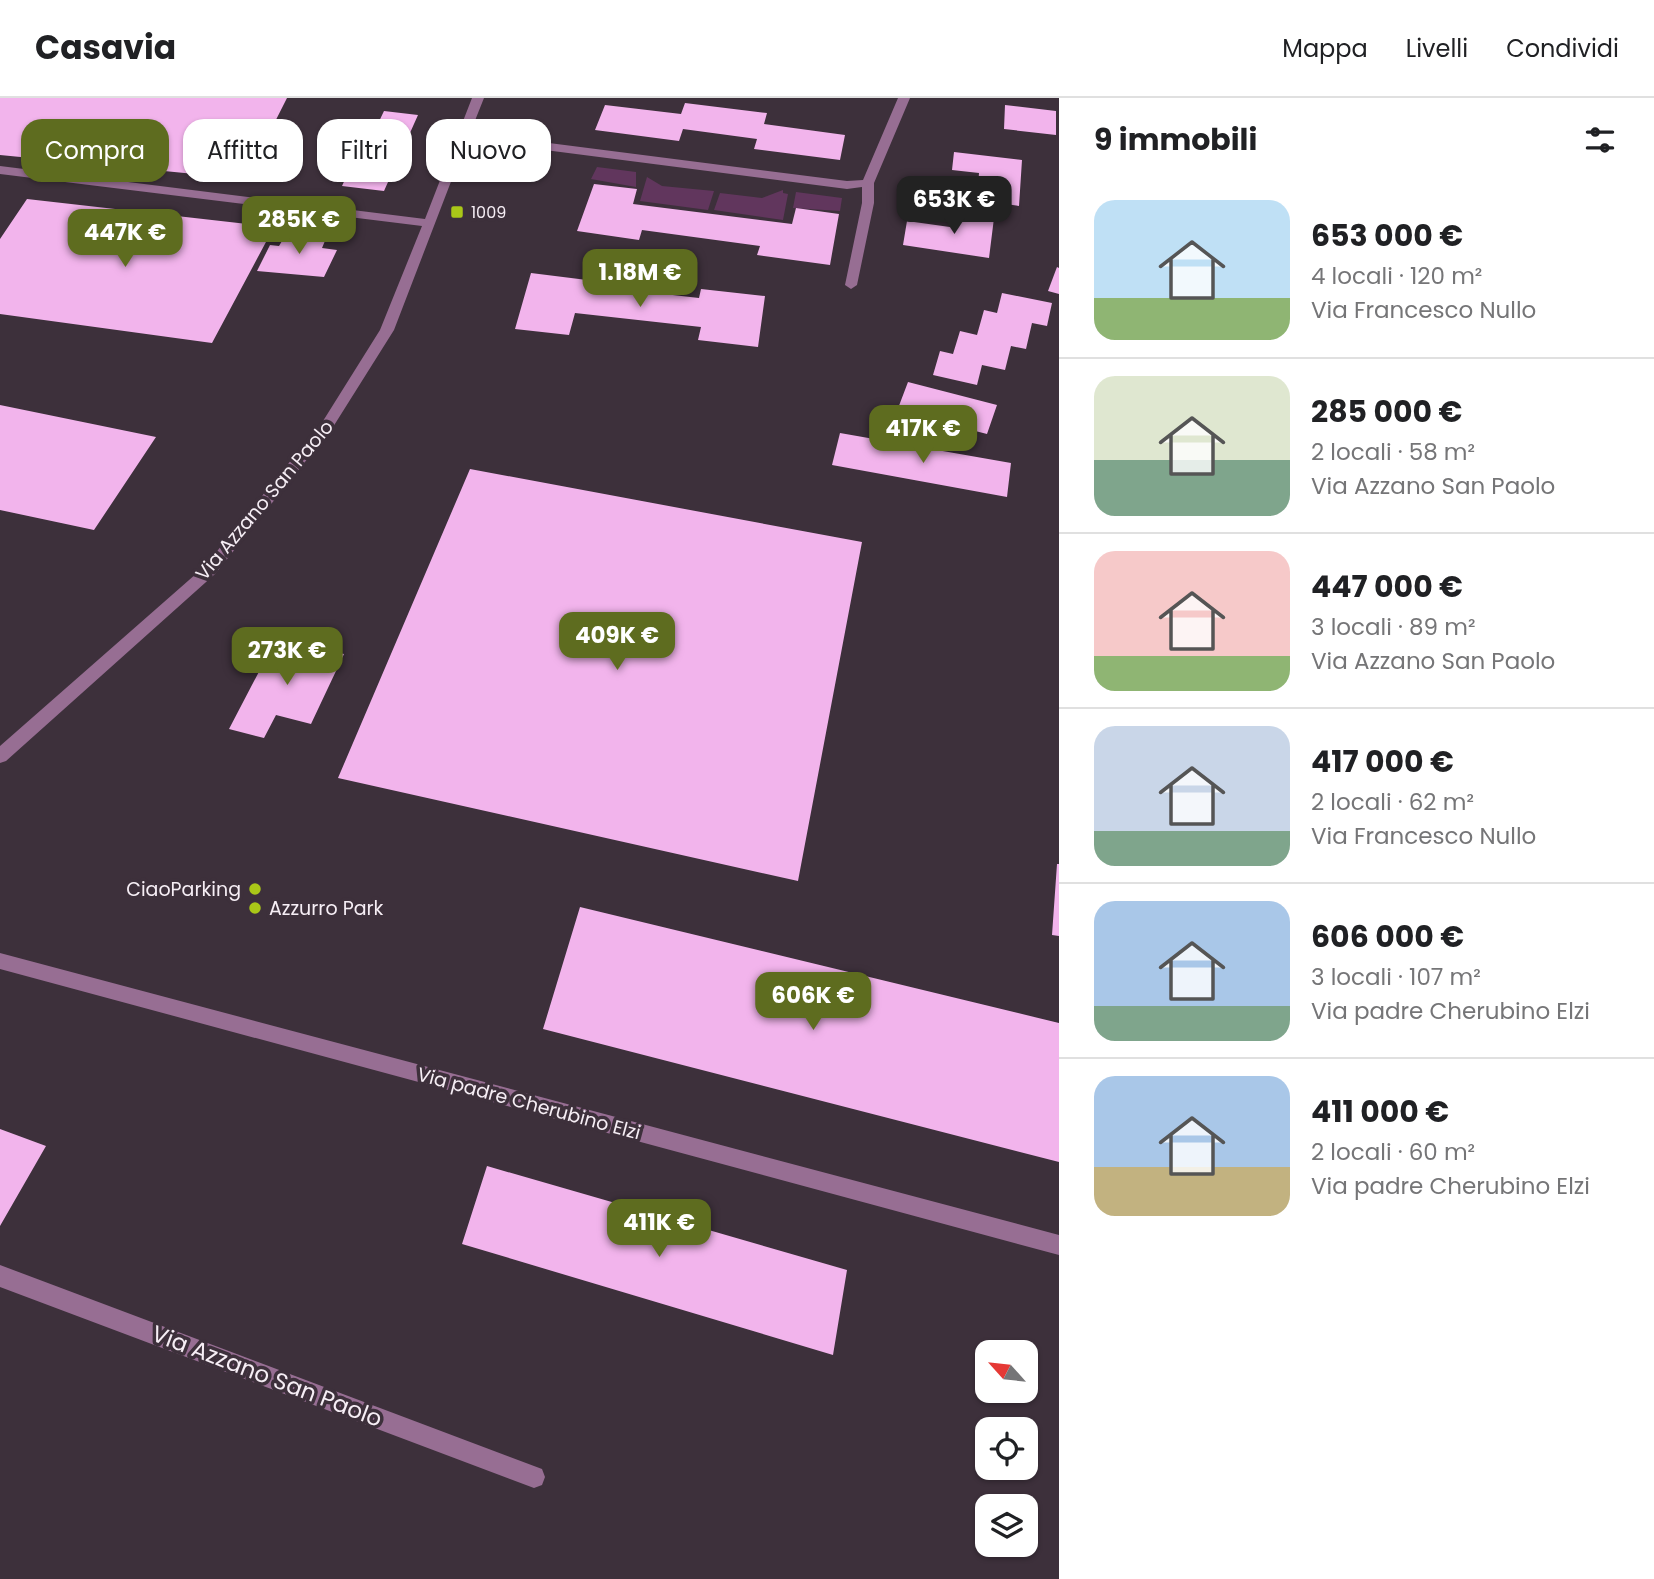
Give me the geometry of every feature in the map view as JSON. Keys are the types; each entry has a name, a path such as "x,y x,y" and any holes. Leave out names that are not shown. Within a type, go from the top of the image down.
{"street":[{"name":"Via Azzano San Paolo","path":"470,119 478,98"},
{"path":"851,285 868,203 868,183 904,98"},
{"path":"551,147 847,185 868,183"},
{"path":"0,170 431,223"},
{"name":"Via Azzano San Paolo","path":"0,756 210,570 328,424 362,374 387,330 447,182"},
{"name":"Via padre Cherubino Elzi","path":"0,961 1059,1245"},
{"name":"Via Azzano San Paolo","path":"0,1276 534,1477"}],"shaded area":[{"path":"597,167 636,172 636,187 591,179"},
{"path":"647,177 662,186 714,191 708,210 640,201"},
{"path":"783,190 783,193 788,194 783,220 714,210 720,193 762,198"},
{"path":"796,192 842,198 840,211 793,208"}],"building":[{"path":"0,98 287,98 276,119 183,119 183,173 169,171 169,119 21,119 21,157 0,155"},
{"path":"685,103 767,113 764,124 845,135 840,160 754,149 757,139 683,129 679,141 595,130 605,105 681,114"},
{"path":"1005,105 1056,111 1056,135 1004,129"},
{"path":"384,111 418,115 412,128 412,119 380,119"},
{"path":"954,152 1022,160 1019,206 977,200 979,173 952,170"},
{"path":"344,182 388,182 384,191 342,186"},
{"path":"594,184 637,189 633,204 792,224 796,208 839,214 830,265 757,255 760,246 642,230 639,240 577,231"},
{"path":"27,199 274,227 212,343 0,314 0,239"},
{"path":"960,213 994,218 989,258 903,245 907,221 957,228"},
{"path":"288,231 327,236 322,248 337,250 324,277 257,271 270,245 279,246"},
{"path":"1057,267 1059,268 1059,294 1048,291"},
{"path":"531,273 603,282 602,287 699,298 701,289 765,296 758,347 698,340 701,327 575,313 569,335 515,329"},
{"path":"1002,293 1052,303 1047,326 1032,323 1026,349 1011,346 1005,370 982,365 977,385 933,375 940,351 953,354 960,331 977,335 984,310 997,313"},
{"path":"908,382 997,405 987,434 897,411"},
{"path":"0,405 156,437 94,530 0,510"},
{"path":"840,433 1011,463 1007,497 832,465"},
{"path":"470,469 862,542 798,881 338,778"},
{"path":"276,639 344,654 311,724 276,715 264,738 229,729"},
{"path":"1059,864 1059,936 1052,935"},
{"path":"580,907 1059,1023 1059,1162 543,1029"},
{"path":"0,1129 46,1146 0,1226"},
{"path":"487,1166 847,1270 833,1355 462,1244"}],"place":[{"name":"1009","path":"457,212"},
{"name":"CiaoParking","path":"255,889"},
{"name":"Azzurro Park","path":"255,908"}]}
